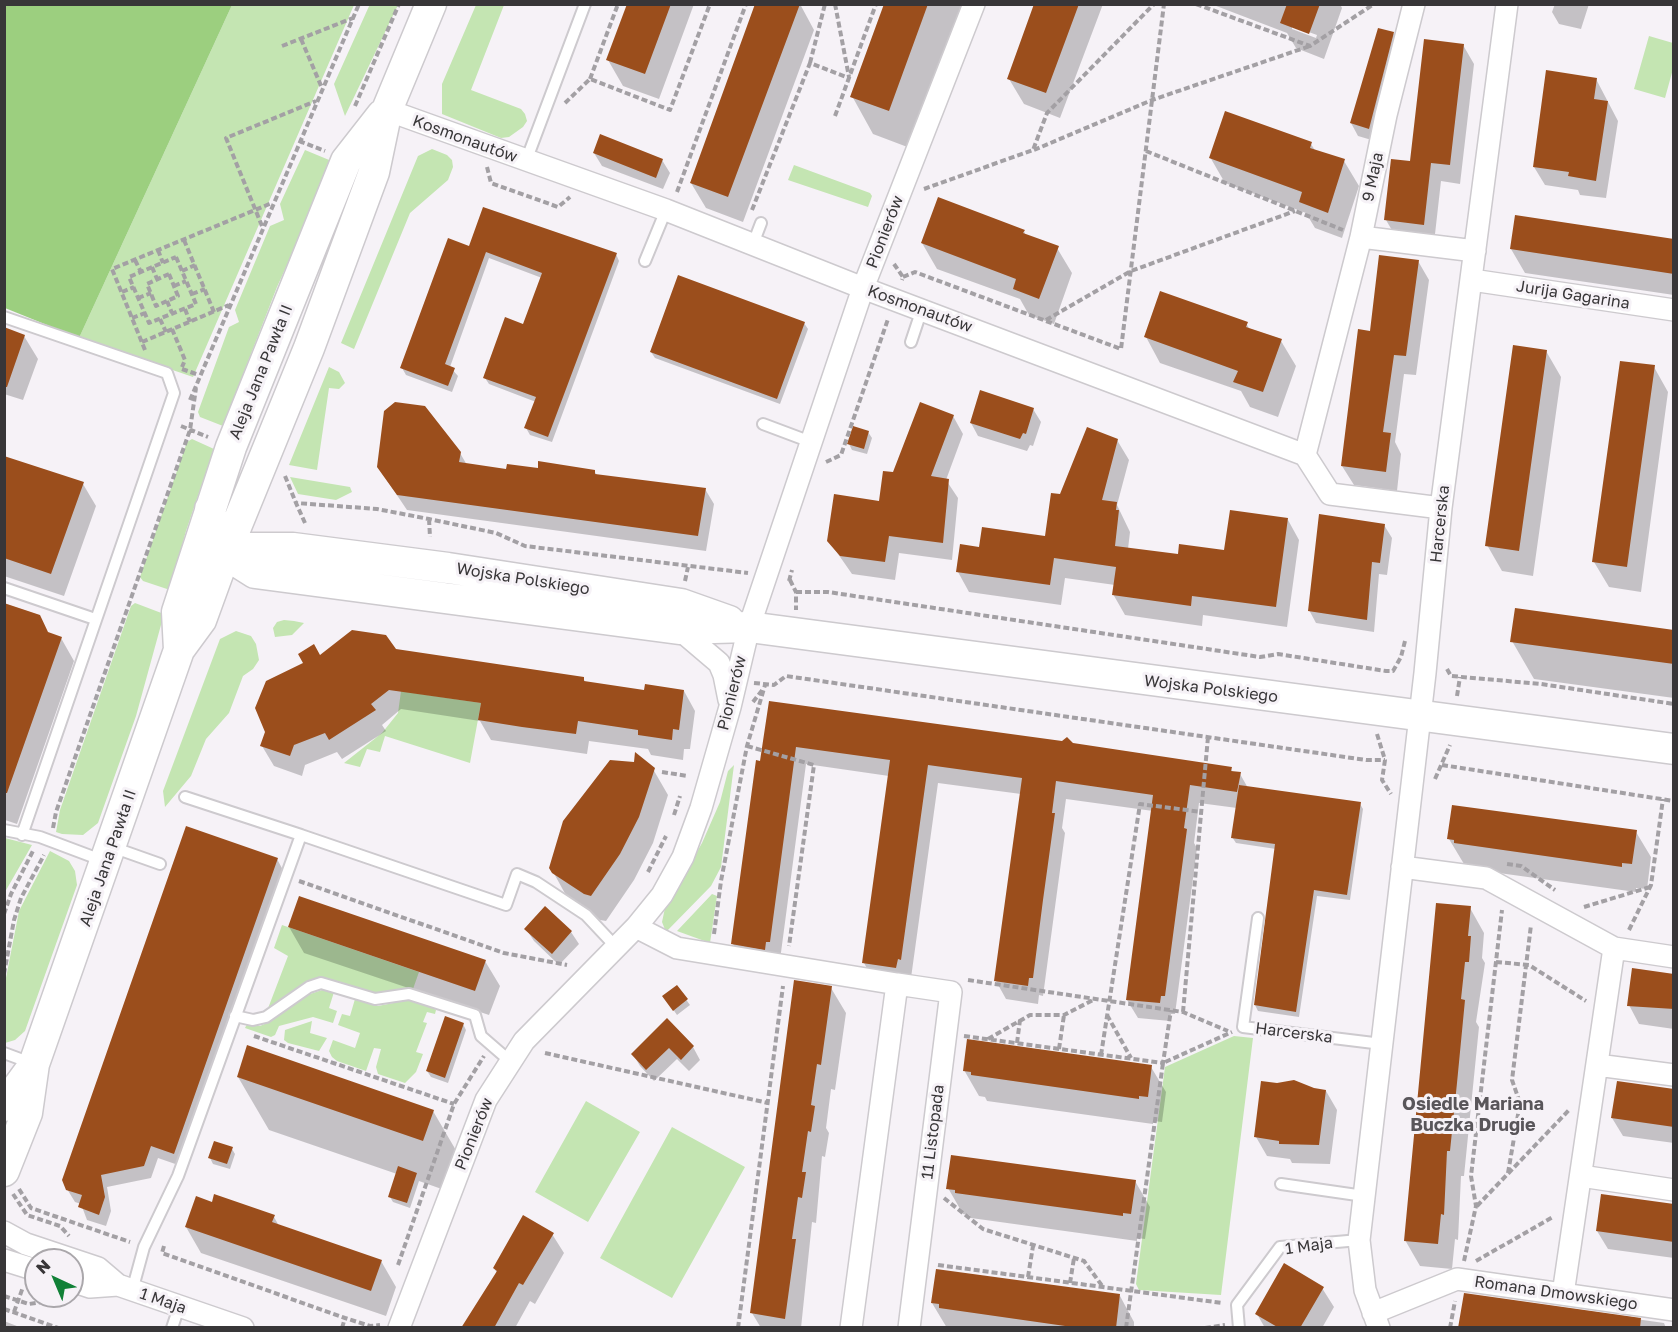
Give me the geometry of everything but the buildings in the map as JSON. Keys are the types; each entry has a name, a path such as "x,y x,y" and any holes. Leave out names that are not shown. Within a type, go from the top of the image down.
{"street":[{"name":"Aleja Jana Pawła II","path":"10,1178 27,1113 34,1064 180,650 201,620 225,554 309,348 374,172 387,110 431,4"},
{"name":"Pionierów","path":"399,1328 486,1100 524,1041 636,927 662,895 683,857 701,808 730,706 749,627 863,288 974,4"},
{"name":"9 Maja","path":"1305,455 1360,237 1386,115 1414,4"},
{"name":"Harcerska","path":"1376,1320 1365,1290 1359,1240 1420,717 1441,508 1507,4"},
{"name":"Aleja Jana Pawła II","path":"180,650 177,612 231,447 346,161 387,110"},
{"name":"Kosmonautów","path":"387,110 666,210 863,288 1305,455"},
{"path":"1360,237 1475,251"},
{"name":"Jurija Gagarina","path":"1472,280 1674,310"},
{"path":"1305,455 1330,494 1441,508"},
{"name":"Wojska Polskiego","path":"247,501 267,533 299,535 448,568 681,604 749,627"},
{"path":"210,509 215,535 225,554"},
{"name":"Wojska Polskiego","path":"190,569 225,554 299,535"},
{"name":"Wojska Polskiego","path":"225,554 255,573 679,629 749,627 1674,749"},
{"path":"679,629 719,663 724,675 730,706"},
{"path":"1402,867 1486,878 1617,949 1674,957"},
{"name":"11 Listopada","path":"636,927 677,948 951,992 909,1328"},
{"path":"1563,1294 1605,1013 1617,949"},
{"path":"850,1328 897,984"},
{"name":"Aleja Jana Pawła II","path":"4,1106 34,1064"},
{"path":"1596,1074 1674,1075"},
{"path":"1581,1176 1674,1190"},
{"name":"1 Maja","path":"4,1232 26,1244 98,1268 125,1288"},
{"path":"4,1260 24,1266"},
{"name":"Romana Dmowskiego","path":"1376,1320 1460,1280 1674,1310"},
{"name":"1 Maja","path":"84,1284 125,1288 243,1328"}],"lane":[{"path":"526,161 585,4"},
{"path":"645,261 666,210"},
{"path":"753,244 761,223"},
{"path":"911,342 922,309"},
{"path":"4,317 167,372 174,393 22,835"},
{"path":"763,424 812,442"},
{"path":"4,588 95,619"},
{"path":"184,797 506,906 517,874 536,882 586,915 616,947"},
{"path":"4,830 160,864"},
{"path":"125,1288 178,1176 301,835"},
{"name":"Harcerska","path":"1258,918 1243,1027 1382,1044"},
{"path":"236,1016 253,1020 266,1017 309,987 321,983 375,999 409,994 475,1015 481,1036 511,1062"},
{"path":"4,1053 34,1064"},
{"path":"1281,1184 1364,1196"},
{"name":"1 Maja","path":"1237,1305 1280,1247 1359,1240"},
{"path":"1237,1305 1239,1328"},
{"path":"172,1328 179,1307"}],"path":[{"path":"4,974 18,909 56,812 190,430 198,378 359,4"},
{"path":"350,117 399,4"},
{"path":"546,109 560,109 590,80 618,4"},
{"path":"590,80 670,110 710,4"},
{"path":"686,198 676,195 746,4"},
{"path":"752,211 810,63 825,4"},
{"path":"835,4 849,78"},
{"path":"835,116 876,4"},
{"path":"1033,150 1047,113 1154,4"},
{"path":"903,277 915,272 1121,349 1164,4"},
{"path":"1196,4 1311,46"},
{"path":"915,192 1033,150 1152,100 1311,46 1374,4"},
{"path":"282,46 353,18"},
{"path":"301,39 322,89"},
{"path":"810,63 849,78"},
{"path":"262,226 226,138 317,101"},
{"path":"299,141 324,151 329,141"},
{"path":"1146,151 1360,237"},
{"path":"477,162 487,166 491,183 558,207 571,196 581,200"},
{"path":"152,368 112,269 273,203"},
{"path":"1045,321 1131,271 1295,211"},
{"path":"184,240 214,312"},
{"path":"158,250 163,263"},
{"path":"176,257 196,304 149,323 129,277 152,267 176,257"},
{"path":"135,260 141,272"},
{"path":"182,271 195,265"},
{"path":"152,267 157,279"},
{"path":"169,274 178,296 156,306 147,284 157,279 169,274"},
{"path":"174,286 186,281"},
{"path":"122,292 134,287"},
{"path":"192,294 205,289"},
{"path":"138,298 151,293"},
{"path":"167,301 172,313"},
{"path":"142,342 229,305"},
{"path":"185,308 190,322"},
{"path":"132,318 145,313"},
{"path":"160,319 166,332"},
{"path":"172,329 185,360 181,369"},
{"path":"281,468 296,503 299,535"},
{"path":"296,503 377,509 496,533 525,546 750,573"},
{"path":"429,519 430,537"},
{"path":"789,581 796,592 796,612"},
{"path":"796,592 828,592 1260,657 1278,654 1393,671"},
{"path":"711,953 721,881 747,746 765,685 774,685 786,676 1208,737 1385,760 1376,730"},
{"path":"1451,676 1541,684 1674,704"},
{"path":"1183,1012 1208,737"},
{"path":"738,1328 814,765 747,746"},
{"path":"1442,765 1674,801"},
{"path":"662,772 688,776"},
{"path":"1617,949 1650,887 1663,799"},
{"path":"1101,1055 1140,804 1202,812"},
{"path":"4,914 11,894 45,838"},
{"path":"294,879 504,953 567,965"},
{"path":"1580,908 1650,887"},
{"path":"1505,888 1471,1176 1476,1206 1462,1269 1577,1204"},
{"path":"4,897 11,894"},
{"path":"1508,1173 1520,1103 1512,1080 1524,965 1534,904"},
{"path":"1496,962 1529,965 1605,1013"},
{"path":"963,979 1183,1012 1231,1032"},
{"path":"988,1039 1030,1015 1064,1015 1095,999"},
{"path":"1126,1328 1171,1010"},
{"path":"1059,1049 1064,1015"},
{"path":"1107,1015 1131,1059"},
{"path":"1017,1043 1020,1020"},
{"path":"956,1035 1163,1063 1243,1027"},
{"path":"231,1028 454,1104"},
{"path":"545,1053 768,1103"},
{"path":"1476,1206 1596,1074"},
{"path":"10,1178 30,1208 345,1318 370,1326 387,1328"},
{"path":"4,1189 13,1194 27,1215 35,1218"},
{"path":"926,1191 935,1191 983,1229 1086,1262 1104,1287"},
{"path":"162,1253 166,1242"},
{"path":"1028,1277 1033,1246"},
{"path":"1070,1283 1074,1258"},
{"path":"917,1262 1237,1305"},
{"path":"1450,1328 1460,1280"},
{"path":"6,1296 24,1302"},
{"path":"4,1309 58,1328"},
{"path":"342,1328 345,1318"}],"green space":[{"path":"370,4 398,5 345,116 334,84"},
{"path":"4,5 232,5 79,338 5,308"},
{"path":"232,5 354,5 193,377 79,338"},
{"path":"476,5 504,5 471,90 521,109 527,121 523,127 509,137 501,138 442,114 442,84"},
{"path":"1649,36 1673,43 1673,69 1665,98 1634,89"},
{"path":"432,149 447,155 452,160 453,167 448,180 410,213 354,349 341,343 418,156"},
{"path":"305,150 334,162 277,287 223,426 200,417 198,412 229,327 239,322 235,310 270,226 284,220 280,204"},
{"path":"794,165 870,193 872,196 868,207 788,180"},
{"path":"329,367 339,372 345,383 339,389 329,388 317,470 289,465"},
{"path":"192,439 214,449 186,531 170,590 143,581 140,577 187,442"},
{"path":"290,477 350,487 352,492 336,500 298,494"},
{"path":"135,603 164,614 136,716 98,823 83,835 62,834 56,832 60,810 131,606"},
{"path":"284,620 304,623 292,635 275,637 273,628 277,622"},
{"path":"236,631 251,636 256,644 259,660 253,669 243,676 229,713 206,739 191,776 165,807 163,791 220,639"},
{"path":"401,691 481,703 470,763 385,736 380,752 367,749 360,767 344,763 382,733 398,713"},
{"path":"734,765 721,867 711,886 666,932 662,922 665,908 702,843 720,802 728,771"},
{"path":"5,838 32,845 5,892 4,884"},
{"path":"50,851 69,861 75,871 77,885 25,1031 15,1040 5,1043 5,983 19,911"},
{"path":"712,894 717,896 710,943 677,931"},
{"path":"282,925 419,972 413,989 373,994 329,979 313,979 267,1011 288,956 274,948"},
{"path":"322,990 334,992 329,1008 337,1011 333,1023 313,1017 279,1026 275,1035 271,1037 245,1028 247,1024 260,1026 269,1022 307,995"},
{"path":"355,999 378,1006 408,1000 428,1005 436,1010 435,1014 427,1012 423,1022 427,1023 416,1052 423,1054 416,1072 405,1083 378,1074 376,1067 381,1049 374,1048 366,1071 332,1057 329,1051 333,1040 355,1048 360,1033 338,1025 342,1014 350,1016"},
{"path":"312,1021 310,1033 327,1038 319,1051 284,1040 285,1030"},
{"path":"1234,1036 1253,1038 1221,1295 1139,1290 1136,1284 1165,1067"},
{"path":"586,1101 640,1132 588,1222 535,1192"},
{"path":"672,1127 745,1167 672,1298 600,1258"}],"district":[{"name":"Osiedle Mariana Buczka Drugie","path":"1473,1114"}]}
